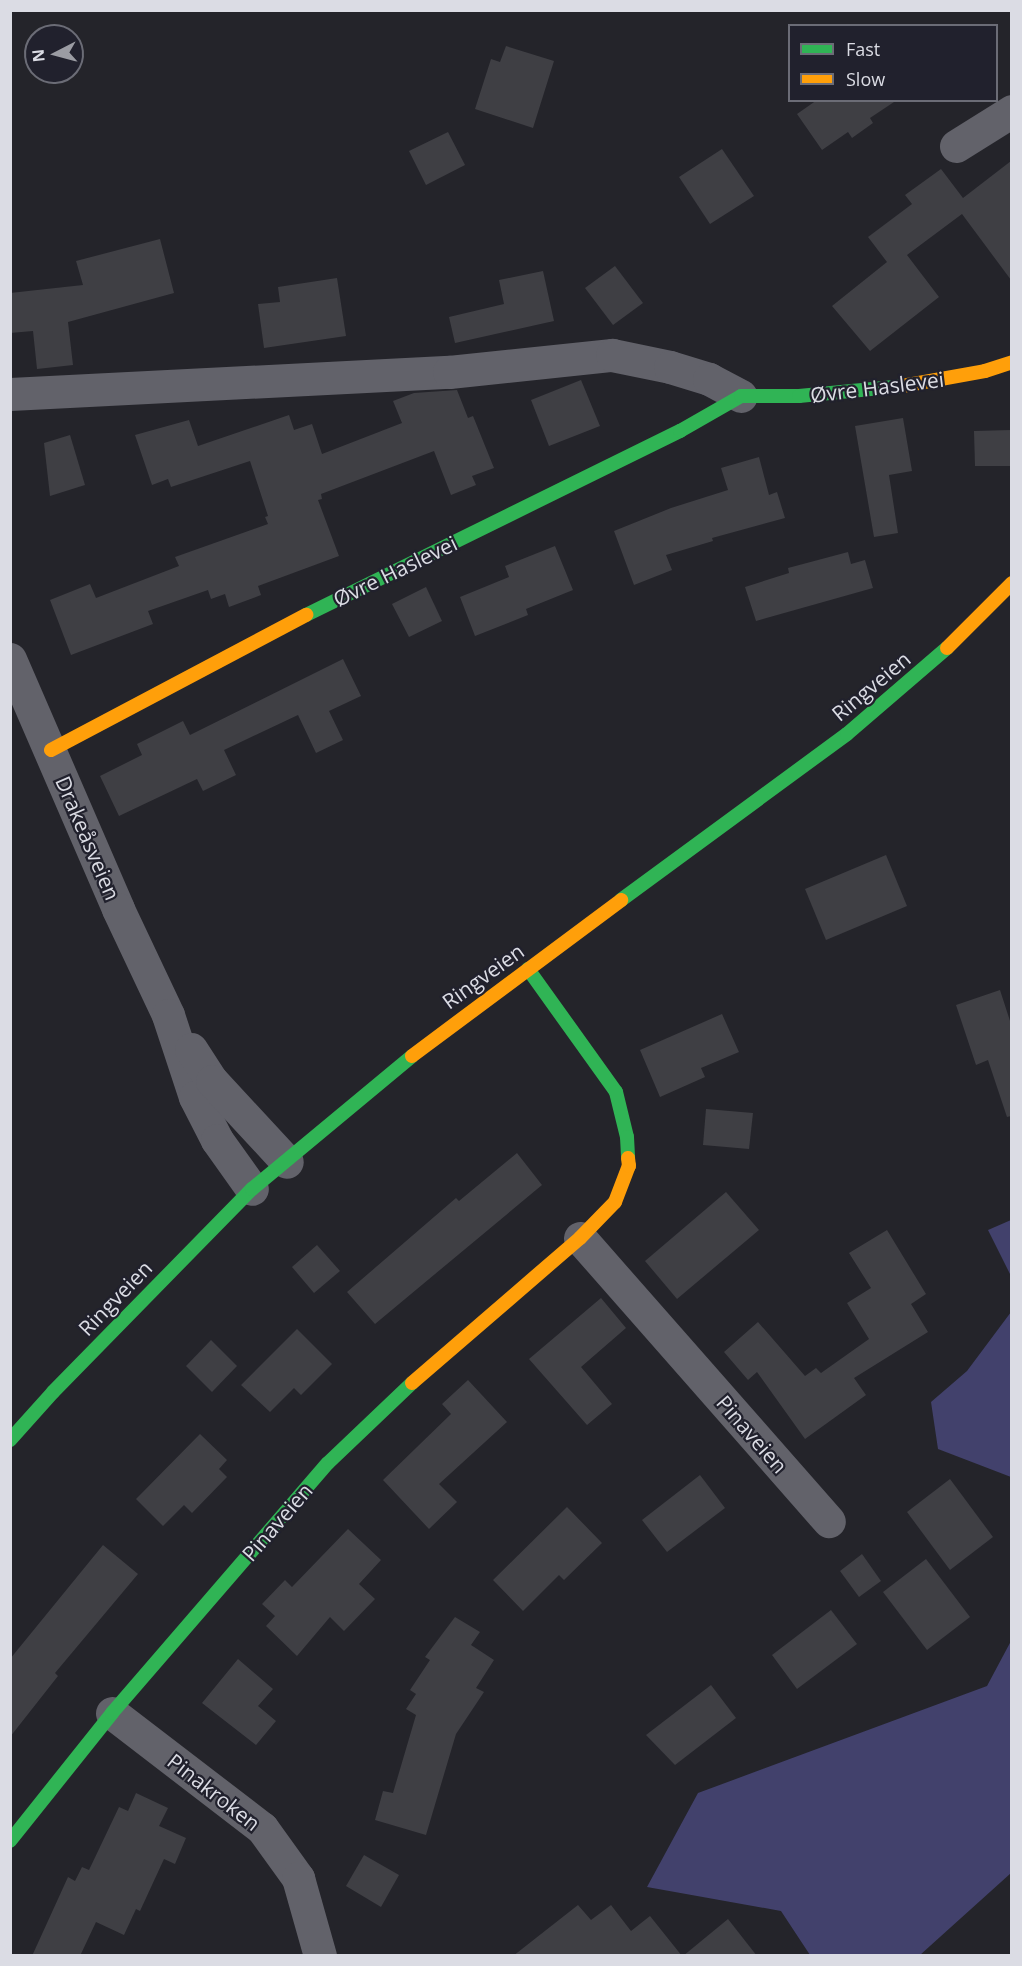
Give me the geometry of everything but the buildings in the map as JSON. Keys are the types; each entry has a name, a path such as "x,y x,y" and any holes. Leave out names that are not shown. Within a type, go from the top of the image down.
{"street":[{"path":"956,146 1011,111"},
{"name":"Øvre Haslevei","path":"10,394 449,372 612,355 670,367 709,380 741,396 799,396 903,386 985,371 1011,362"},
{"name":"Øvre Haslevei","path":"51,750 356,588 680,431 741,396"},
{"name":"Ringveien","path":"10,1440 61,1384 252,1189 380,1081 847,734 940,655 1011,583"},
{"name":"Drakeåsveien","path":"10,659 118,909 168,1015 195,1096 217,1140 252,1189"},
{"name":"Pinaveien","path":"10,1841 112,1713 328,1463 436,1360 580,1238 615,1202 629,1166 627,1137 616,1092 528,969"},
{"name":"Drakeåsveien","path":"168,1015 212,1081 286,1162"},
{"name":"Pinaveien","path":"580,1238 829,1521"},
{"name":"Pinakroken","path":"112,1713 262,1828 298,1878 320,1956"}],"shaded area":[{"path":"1011,1220 1011,1276 988,1230"},
{"path":"1011,1312 1011,1477 938,1449 931,1402 967,1371"},
{"path":"1011,1641 1011,1873 920,1955 810,1955 781,1911 647,1887 698,1793 987,1686"}],"traffic: fast":[{"path":"306,615 680,431 741,396 799,396 902,386"},
{"path":"621,900 847,734 947,648"},
{"path":"528,969 616,1092 627,1137 628,1158"},
{"path":"10,1440 53,1392 252,1189 412,1056"},
{"path":"10,1841 112,1713 328,1463 412,1383"}],"traffic: slow":[{"path":"902,386 985,371 1012,362"},
{"path":"947,648 1012,583"},
{"path":"51,750 306,615"},
{"path":"412,1056 621,900"},
{"path":"412,1383 580,1238 615,1202 629,1166 628,1158"}]}
